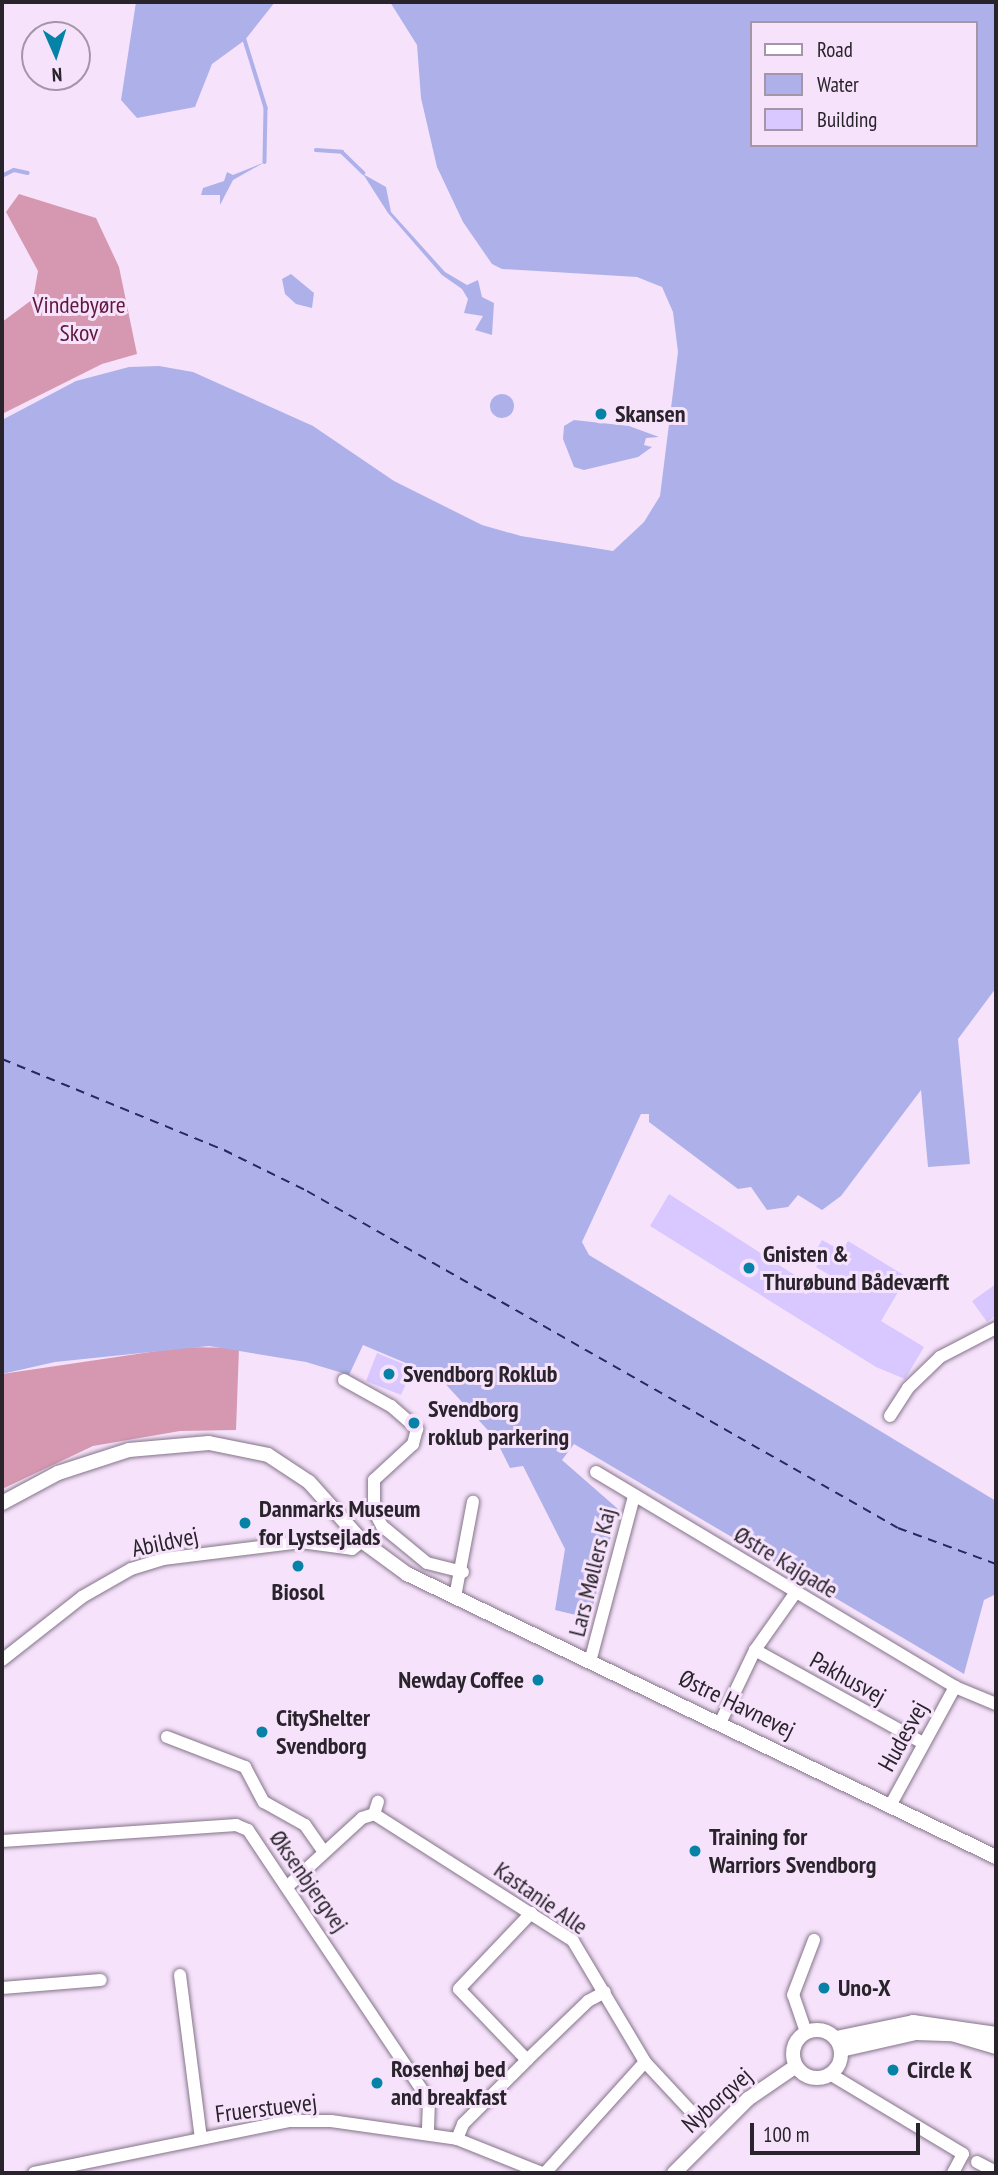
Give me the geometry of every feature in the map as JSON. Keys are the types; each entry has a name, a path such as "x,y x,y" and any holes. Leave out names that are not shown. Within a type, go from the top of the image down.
{"street":[{"path":"890,1416 906,1391 940,1357 996,1328"},
{"path":"344,1380 391,1406 417,1429 413,1444 374,1480 374,1511 382,1526 427,1563 463,1572"},
{"name":"Østre Havnevej","path":"2,1503 93,1460 161,1445 223,1444 289,1467 362,1541 407,1574 591,1658 996,1857"},
{"name":"Østre Kajgade","path":"596,1472 955,1688 996,1704"},
{"name":"Lars Møllers Kaj","path":"591,1658 634,1496"},
{"path":"455,1597 463,1572 473,1502"},
{"name":"Abildvej","path":"2,1660 82,1597 131,1569 163,1559 301,1542 352,1549 362,1541"},
{"path":"721,1721 755,1650 796,1592"},
{"name":"Pakhusvej","path":"755,1650 921,1742"},
{"name":"Hudesvej","path":"890,1806 921,1742 955,1688"},
{"path":"167,1737 244,1768 264,1802 305,1825 323,1851 289,1885"},
{"name":"Kastanie Alle","path":"323,1851 376,1808 573,1941 645,2062 698,2119"},
{"name":"Øksenbjergvej","path":"2,1841 236,1825 248,1830 289,1885 429,2100 428,2134"},
{"path":"527,2060 459,1989 531,1913"},
{"path":"806,2032 793,1995 814,1940"},
{"path":"180,1975 201,2138"},
{"path":"2,1988 101,1980"},
{"path":"457,2139 463,2124 527,2060 588,2001 605,1992"},
{"path":"838,2044 913,2022 996,2034"},
{"path":"838,2044 825,2031 806,2032 793,2047 796,2066 811,2077 830,2074 963,2154 953,2173"},
{"path":"838,2044 926,2033 996,2047"},
{"path":"830,2074 838,2044"},
{"path":"543,2173 645,2062"},
{"name":"Nyborgvej","path":"674,2173 748,2099 796,2066"},
{"name":"Fruerstuevej","path":"34,2173 289,2121 331,2121 457,2139 515,2169 543,2173"},
{"path":"977,2162 996,2172"}],"green space":[{"name":"Vindebyøre Skov","path":"19,194 96,218 119,267 137,354 102,364 2,414 2,322 33,299 38,271 6,212"},
{"path":"184,1347 239,1348 236,1430 180,1431 93,1446 2,1489 2,1374"}],"water":[{"path":"136,2 275,2 245,40 212,64 195,107 137,118 121,100"},
{"path":"390,2 996,2 996,988 958,1039 970,1164 928,1167 921,1090 841,1196 822,1210 798,1195 788,1207 767,1210 751,1187 738,1189 649,1122 649,1114 641,1114 582,1242 589,1255 996,1501 996,1594 984,1600 964,1674 574,1444 562,1460 618,1509 588,1625 579,1623 580,1616 555,1610 565,1549 523,1466 510,1468 495,1438 439,1377 363,1345 349,1375 306,1362 209,1346 55,1362 2,1374 2,420 76,381 129,367 159,366 193,372 313,426 394,481 482,525 521,536 613,551 644,522 660,496 678,352 673,312 662,287 637,277 502,269 492,264 463,222 437,167 421,98 417,45"},
{"path":"265,162 233,180 220,205 220,195 201,195 203,188 224,181 227,172 233,175"},
{"path":"363,174 386,187 391,212 445,272 467,285 478,280 482,297 494,303 492,335 475,330 483,316 464,313 468,299 462,289 442,275 388,213"},
{"path":"291,274 314,293 312,308 296,304 285,294 282,279"},
{"path":"502,394 511,397 514,406 511,415 502,418 493,415 490,406 493,397"},
{"path":"574,420 629,426 659,437 646,438 644,445 652,447 638,457 584,470 574,467 563,439 564,426"}],"building":[{"name":"Gnisten & Thurøbund Bådeværft","path":"669,1194 824,1294 834,1278 816,1267 820,1261 812,1257 822,1240 842,1251 848,1241 907,1277 881,1321 924,1347 905,1379 876,1367 650,1226"},
{"path":"996,1284 996,1315 987,1322 972,1301"},
{"name":"Svendborg Roklub","path":"377,1353 413,1368 401,1395 366,1381"}],"waterway":[{"path":"245,40 266,108 265,162"},
{"path":"316,150 342,152 364,173"},
{"path":"2,176 14,170 28,173"}],"ferry route":[{"path":"2,1059 224,1150 307,1191 898,1528 996,1564"}],"place":[{"name":"Skansen","path":"601,414"},
{"name":"Gnisten & Thurøbund Bådeværft","path":"749,1268"},
{"name":"Svendborg Roklub","path":"389,1374"},
{"name":"Svendborg roklub parkering","path":"414,1423"},
{"name":"Danmarks Museum for Lystsejlads","path":"245,1523"},
{"name":"Biosol","path":"298,1566"},
{"name":"Newday Coffee","path":"538,1680"},
{"name":"CityShelter Svendborg","path":"262,1732"},
{"name":"Training for Warriors Svendborg","path":"695,1851"},
{"name":"Uno-X","path":"824,1988"},
{"name":"Circle K","path":"893,2070"},
{"name":"Rosenhøj bed and breakfast","path":"377,2083"}]}
